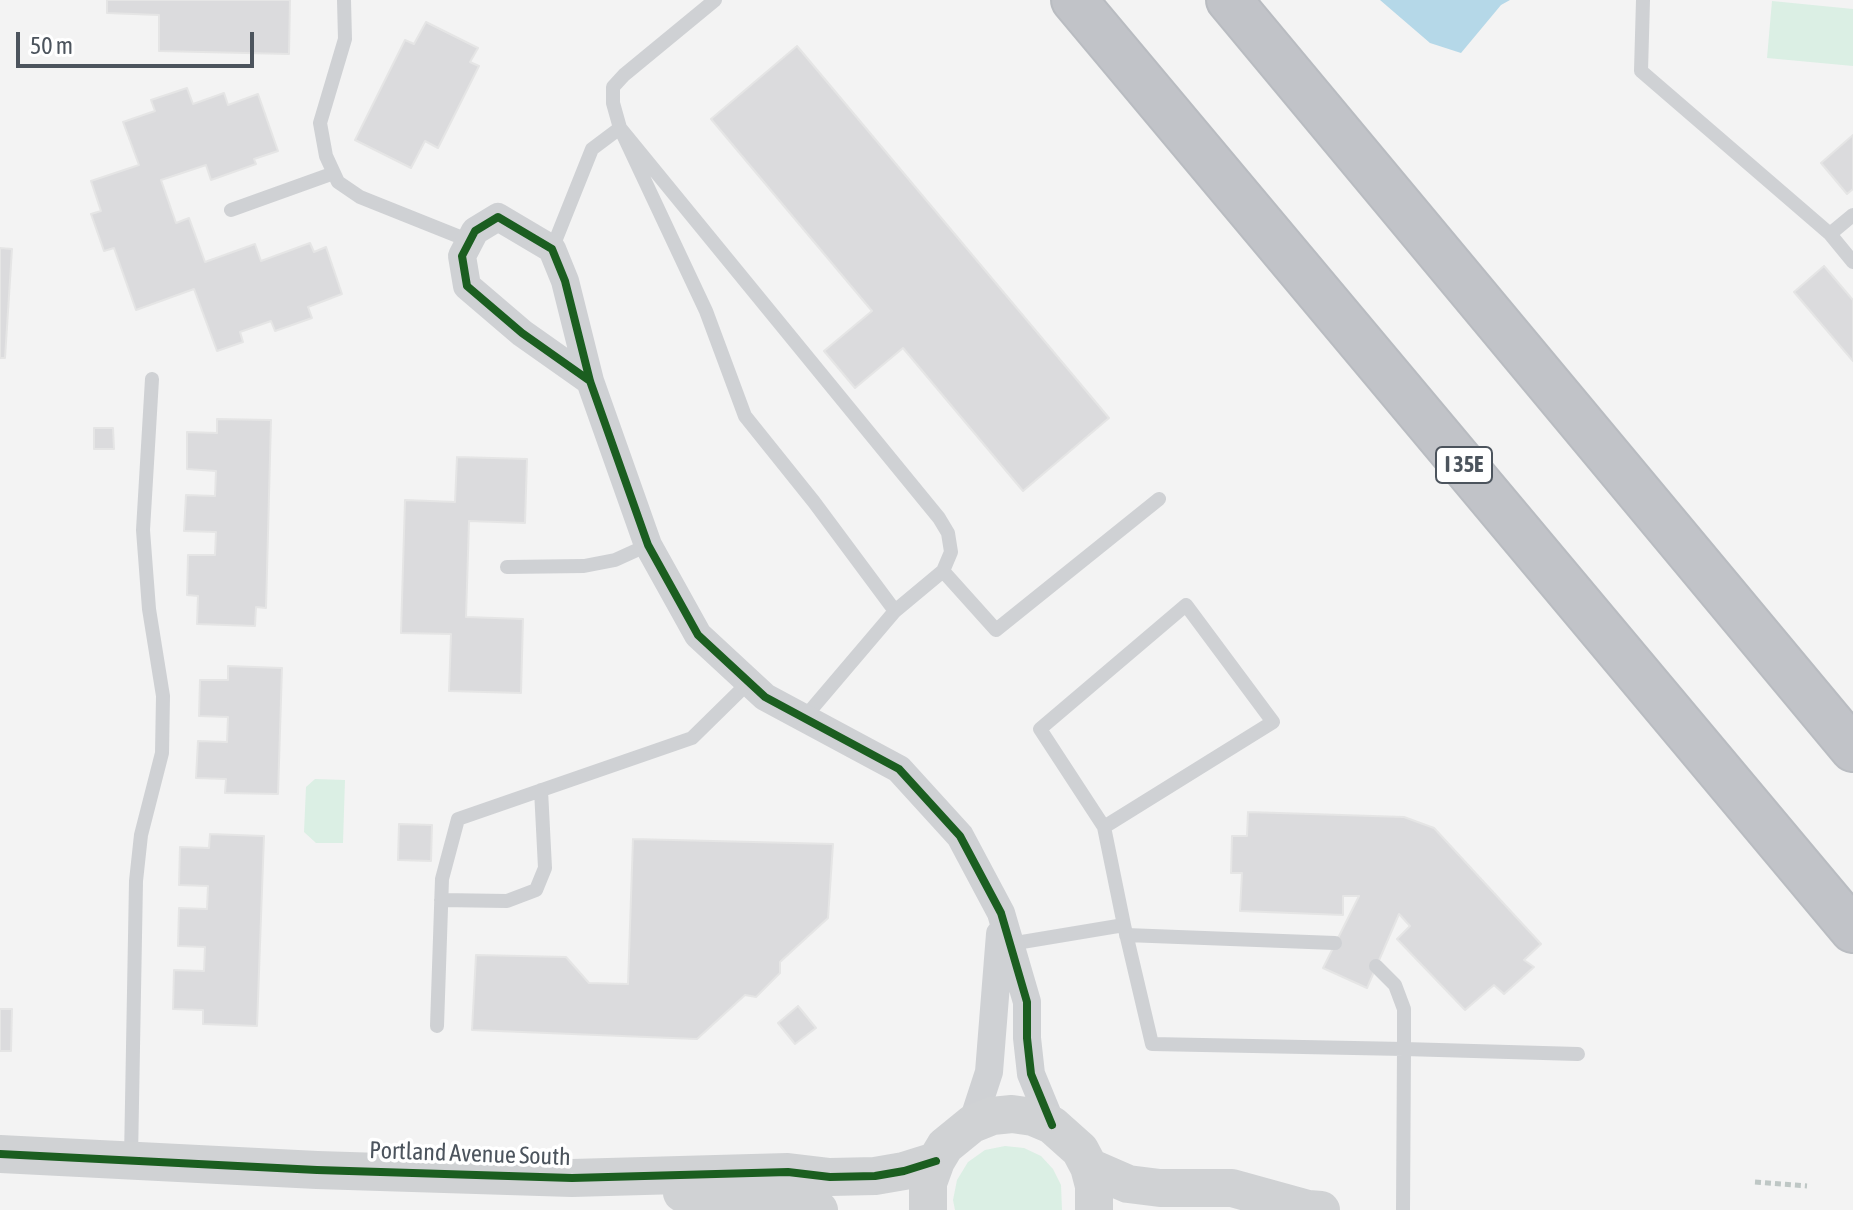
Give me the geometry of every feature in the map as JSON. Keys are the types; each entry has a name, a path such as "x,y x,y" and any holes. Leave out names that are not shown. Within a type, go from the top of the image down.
{"highway":[{"name":"I 35E","path":"1074,0 1853,930"},
{"path":"1229,0 1853,749"}],"street":[{"path":"590,381 522,333 467,286 462,256 475,231 498,217 552,249 565,281 590,381 648,545 698,635 765,697 899,769 960,836 1001,913 1027,1002 1031,1074 1052,1125"},
{"path":"972,1124 989,1072 1001,913"},
{"path":"928,1210 928,1183 945,1146 972,1124 992,1116 1012,1114 1033,1117 1052,1125 1080,1150 1094,1186 1094,1210"},
{"name":"Portland Avenue South","path":"0,1154 317,1170 572,1178 788,1172 830,1177 875,1176 936,1161"},
{"path":"1089,1167 1128,1184 1160,1188 1232,1188 1307,1210 1321,1210"},
{"name":"Portland Avenue South","path":"572,1178 819,1210"}],"lane":[{"path":"344,0 345,39 320,123 326,156 338,182 360,197 470,241"},
{"path":"715,0 613,87 613,103 620,128 706,311 745,416 895,611"},
{"path":"1643,0 1641,71 1830,234 1853,262"},
{"path":"552,249 592,149 620,128"},
{"path":"620,128 939,518 948,533 951,552 943,571 895,611 804,718"},
{"path":"231,210 334,173"},
{"path":"1830,234 1853,215"},
{"path":"131,1159 136,881 141,835 162,753 163,696 149,609 143,530 152,379"},
{"path":"943,571 996,630 1159,499"},
{"path":"507,567 584,566 615,560 648,545"},
{"path":"1104,827 1273,722 1186,605 1040,729 1104,827 1152,1044 1578,1054"},
{"path":"437,1026 442,879 458,819 692,738 749,682"},
{"path":"441,900 507,901 536,890 545,868 541,790"},
{"path":"1010,944 1125,930 1335,943"},
{"path":"1376,966 1395,985 1404,1009 1403,1210"}],"path":[{"path":"1755,1182 1807,1186"}],"green space":[{"path":"1772,1 1853,9 1853,66 1767,58"},
{"path":"315,779 345,780 343,843 316,843 304,832 306,787"},
{"path":"1005,1146 1024,1148 1041,1156 1053,1169 1061,1185 1062,1210 955,1210 953,1200 957,1180 968,1162 985,1150"}],"water":[{"path":"1380,0 1510,0 1501,5 1461,53 1430,43"}],"building":[{"path":"107,0 290,0 289,54 159,51 159,15 107,13"},
{"path":"426,22 478,48 470,62 479,66 438,148 425,141 411,168 355,140 405,40 414,44"},
{"path":"797,46 1109,418 1023,491 903,348 855,388 824,351 872,311 711,119"},
{"path":"187,88 193,104 224,93 228,105 258,94 278,151 254,159 256,164 211,180 206,165 161,180 176,223 189,218 205,262 255,244 261,261 310,243 314,252 326,247 342,294 308,307 312,318 275,331 271,321 240,332 243,342 217,351 194,289 136,310 114,248 104,251 91,214 101,211 91,181 139,165 123,122 155,111 151,100"},
{"path":"1853,135 1853,189 1847,194 1821,163"},
{"path":"0,248 12,249 5,358 0,358"},
{"path":"1824,266 1853,300 1853,361 1794,292"},
{"path":"217,419 271,420 266,608 256,607 255,626 197,624 198,596 187,595 188,555 215,555 216,532 184,531 186,495 215,496 216,471 187,469 187,432 217,433"},
{"path":"94,428 113,428 114,449 94,449"},
{"path":"457,457 527,459 525,523 469,521 466,617 523,619 521,693 449,691 451,634 401,633 405,500 455,502"},
{"path":"228,666 282,668 278,794 225,793 226,779 196,778 198,741 227,742 228,717 199,716 200,680 228,680"},
{"path":"1248,812 1404,817 1434,828 1541,944 1524,960 1534,967 1504,994 1494,985 1465,1010 1397,939 1410,926 1399,914 1367,988 1323,968 1359,896 1343,896 1343,915 1240,911 1242,873 1231,873 1232,836 1247,836"},
{"path":"399,824 432,825 431,861 398,860"},
{"path":"210,834 264,836 257,1026 203,1024 203,1010 173,1009 174,970 204,971 205,947 178,946 179,908 207,909 208,886 179,885 180,847 209,848"},
{"path":"633,839 833,844 828,918 780,962 780,973 756,997 745,995 697,1039 472,1030 476,955 566,957 589,983 628,984"},
{"path":"798,1006 816,1028 795,1044 778,1023"},
{"path":"0,1009 12,1009 11,1051 0,1051"}],"cycle path":[{"path":"590,381 522,333 467,286 462,256 475,231 498,217 552,249 565,281 590,381 648,545 698,635 765,697 899,769 960,836 1001,913 1027,1002 1031,1074 1052,1125"},
{"path":"0,1154 317,1170 572,1178 788,1172 830,1177 875,1176 936,1161"}]}
